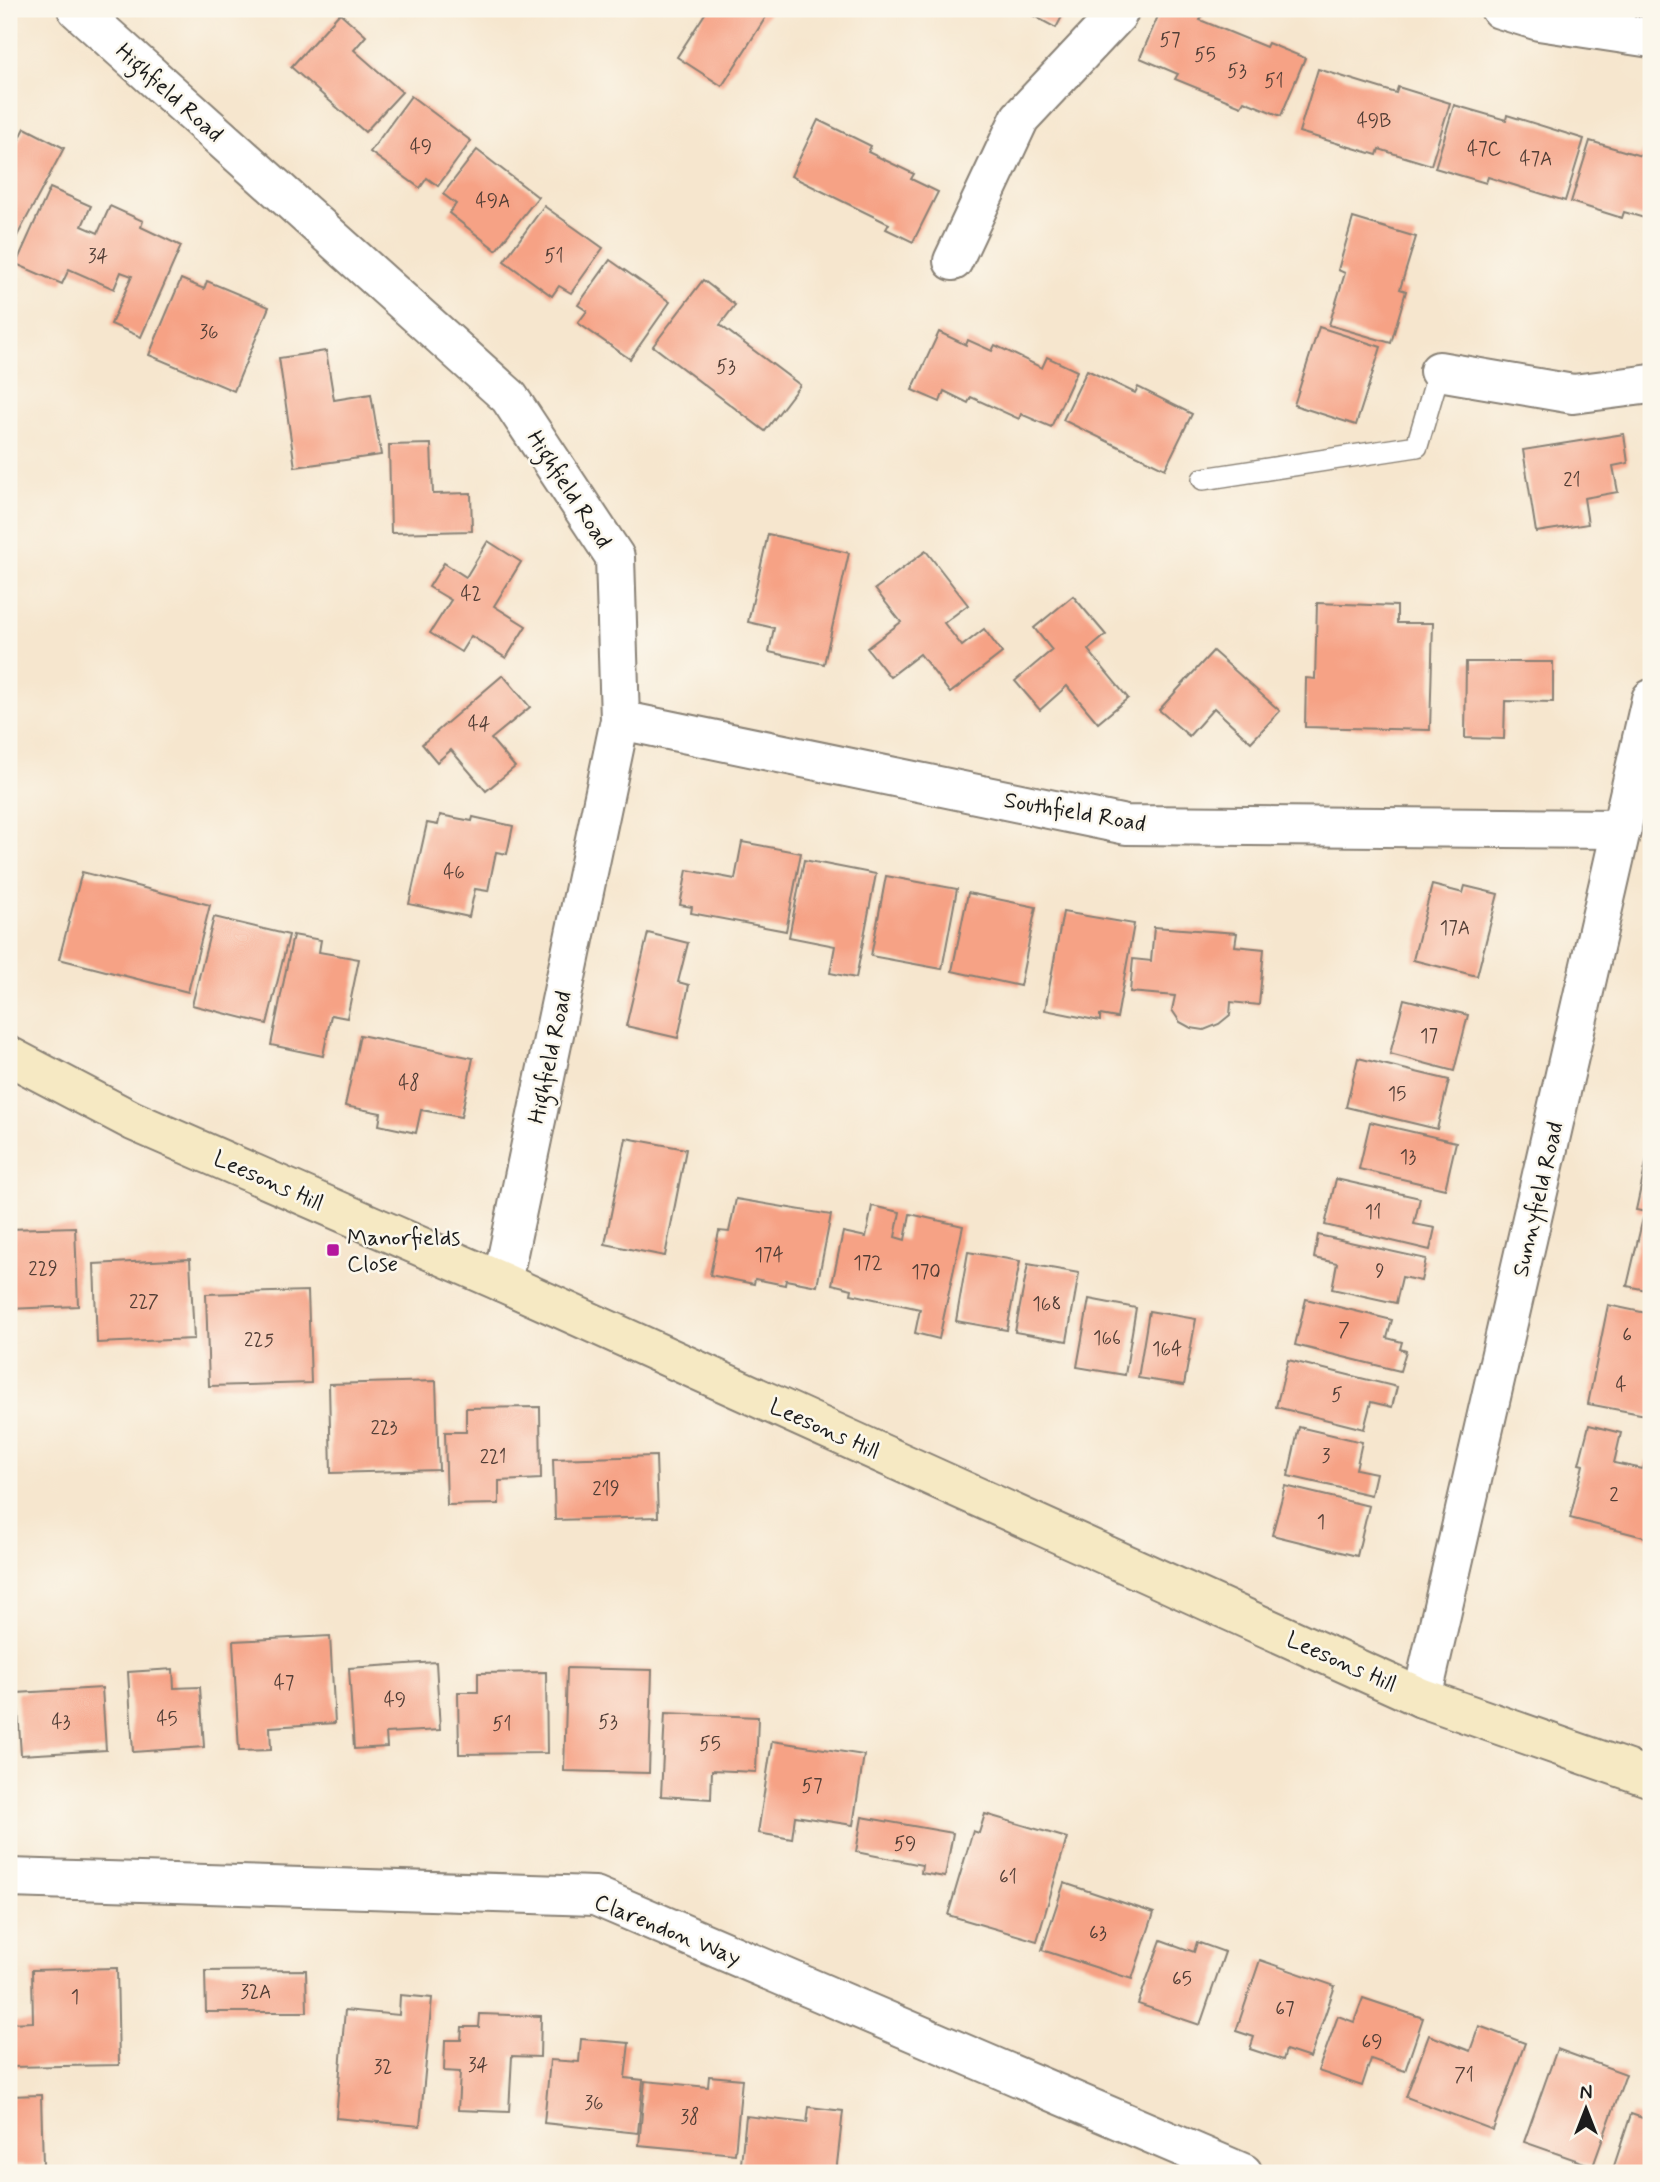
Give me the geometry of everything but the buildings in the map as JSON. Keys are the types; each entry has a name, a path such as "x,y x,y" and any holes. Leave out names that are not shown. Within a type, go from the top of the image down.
{"street":[{"name":"Highfield Road","path":"76,9 509,397 615,557 620,720 502,1282"},
{"path":"953,261 1020,118 1117,15 1119,9"},
{"path":"1500,9 1539,22 1651,38"},
{"path":"1439,371 1573,394 1651,384"},
{"name":"Sunnyfield Road","path":"1422,1698 1651,699"},
{"name":"Southfield Road","path":"620,720 1126,825 1622,829"},
{"name":"Leesons Hill","path":"9,1056 133,1121 502,1282 1422,1698 1651,1778"},
{"name":"Clarendon Way","path":"9,1878 595,1896 1243,2173"}],"lane":[{"path":"1203,479 1417,446 1439,371"}],"place":[{"name":"Manorfields Close","path":"333,1250"}]}
